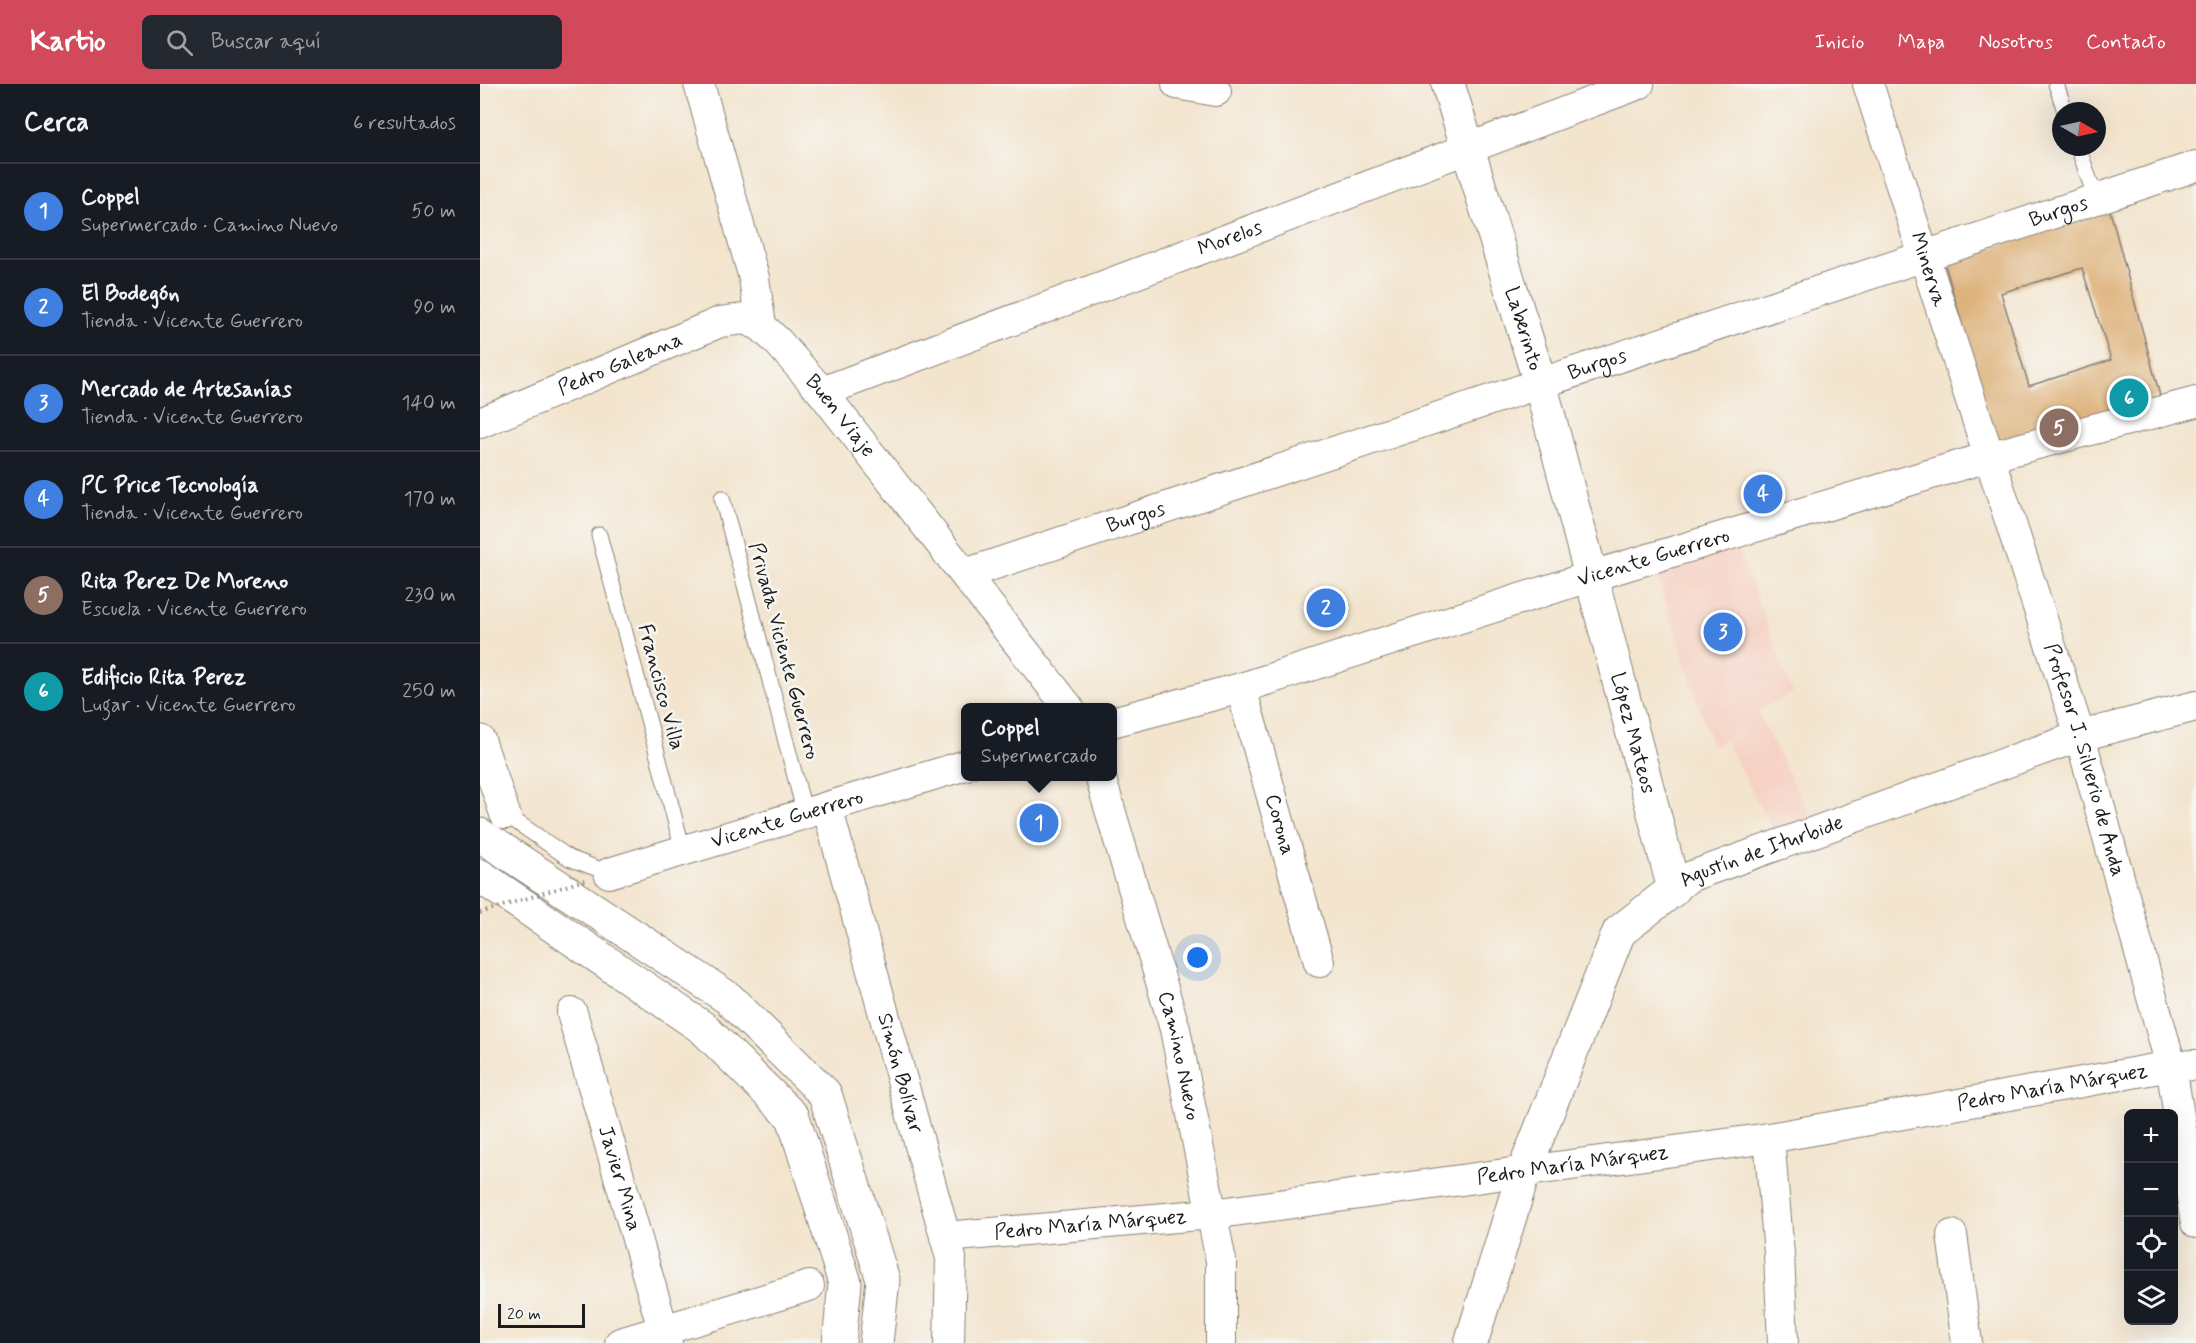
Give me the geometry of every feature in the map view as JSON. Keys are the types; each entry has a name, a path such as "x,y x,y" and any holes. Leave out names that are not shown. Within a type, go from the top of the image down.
{"street":[{"path":"699,84 754,278 761,326"},
{"path":"1177,84 1216,92"},
{"name":"Laberinto","path":"1448,84 1540,383 1592,576"},
{"name":"Morelos","path":"822,392 1639,84"},
{"name":"Minerva","path":"1868,84 1988,457"},
{"name":"Burgos","path":"965,574 2196,166"},
{"name":"Pedro Galeana","path":"480,423 720,322 744,319 761,326"},
{"name":"Buen Viaje","path":"761,326 822,392 1066,703"},
{"name":"Vicente Guerrero","path":"1117,721 1241,688 1592,576 1988,457 2196,402"},
{"name":"Profesor J. Silverio de Anda","path":"1988,457 2080,736 2184,1065 2196,1223"},
{"name":"López Mateos","path":"1592,576 1674,889"},
{"name":"Corona","path":"1241,688 1319,962"},
{"name":"Agustín de Iturbide","path":"1471,1343 1524,1171 1619,932 1689,877 2080,736 2196,706"},
{"path":"480,740 505,814"},
{"name":"Vicente Guerrero","path":"597,877 961,766"},
{"name":"Camino Nuevo","path":"1101,781 1175,1029 1221,1261 1221,1343"},
{"name":"Simón Bolívar","path":"816,810 951,1258 949,1343"},
{"path":"480,835 728,998 825,1094 883,1280 876,1343"},
{"path":"480,876 703,1028 793,1117 845,1283 839,1343"},
{"name":"Javier Mina","path":"572,1013 665,1336"},
{"name":"Pedro María Márquez","path":"945,1237 1212,1214 1769,1138 2184,1065"},
{"path":"1769,1138 1779,1254 1783,1343"},
{"path":"1952,1235 1967,1343"},
{"path":"620,1343 665,1336 809,1286"},
{"path":"938,1343 950,1299"}],"lane":[{"path":"2056,84 2062,102"},
{"path":"2081,156 2096,199"},
{"name":"Privada Viciente Guerrero","path":"722,498 816,810"},
{"name":"Francisco Villa","path":"599,535 683,850"},
{"path":"505,814 597,877"}],"path":[{"path":"480,913 597,877"}],"shaded area":[{"path":"1737,545 1793,693 1757,711 1813,822 1775,835 1725,740 1712,746 1655,570"}],"building":[{"path":"2109,207 2160,396 1996,443 1945,264","holes":["2082,268 2111,360 2029,386 2001,293"]}],"place":[{"name":"Edificio Rita Perez","path":"2129,398"},
{"name":"Rita Perez De Moreno","path":"2059,428"},
{"name":"PC Price Tecnología","path":"1763,494"},
{"name":"El Bodegón","path":"1326,608"},
{"name":"Mercado de Artesanías","path":"1723,632"},
{"name":"Coppel","path":"1039,823"}]}
